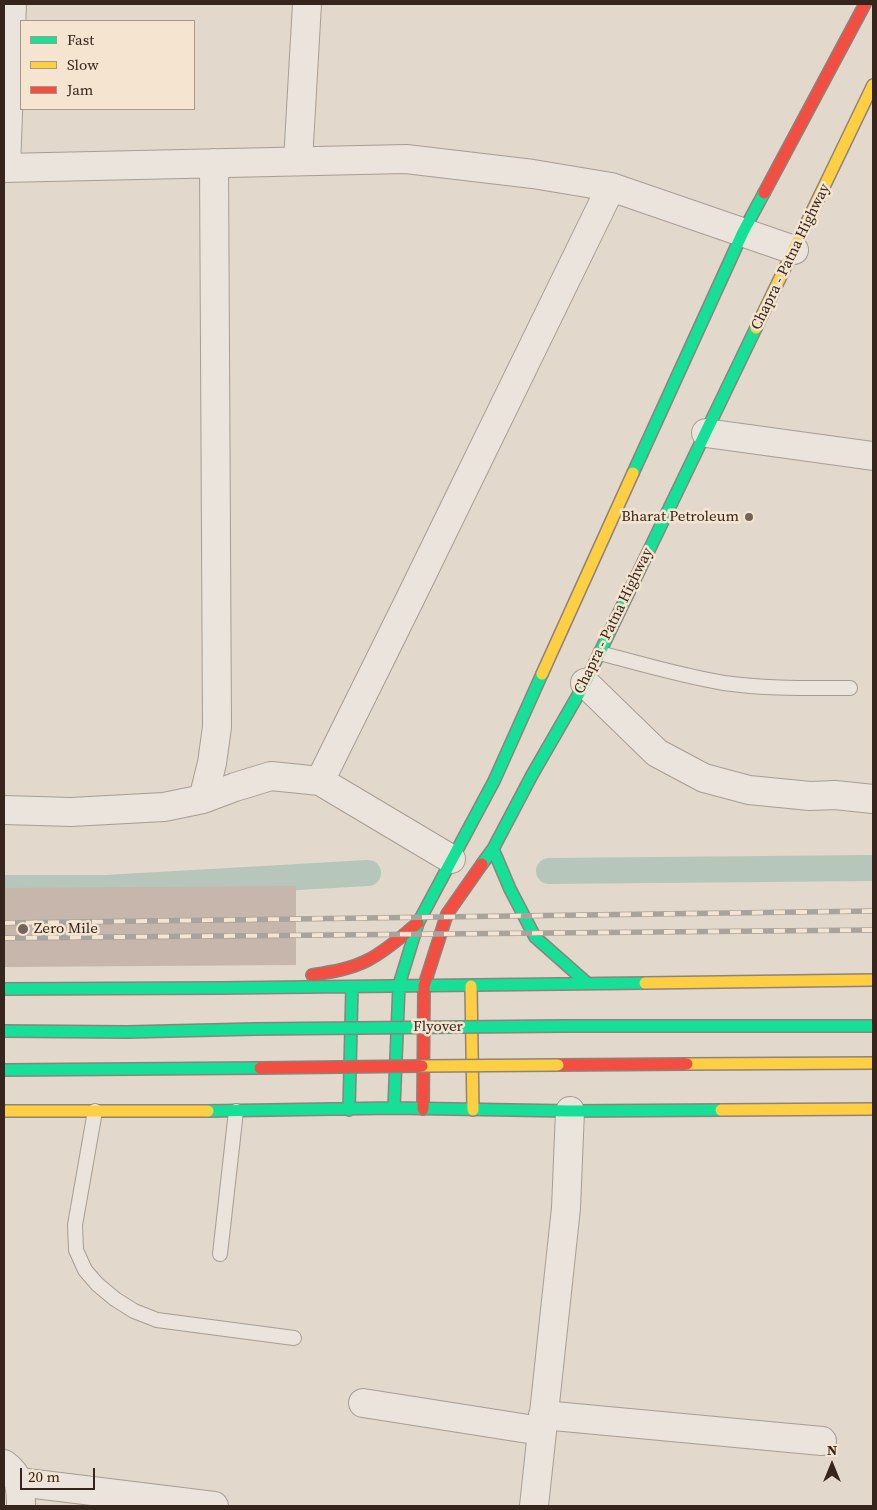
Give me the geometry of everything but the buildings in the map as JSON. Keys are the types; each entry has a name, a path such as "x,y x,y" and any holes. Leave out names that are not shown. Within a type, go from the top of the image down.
{"highway":[{"path":"394,1108 399,985 418,923 494,780 743,232 865,4"},
{"name":"Chapra - Patna Highway","path":"423,1109 424,986 447,914 493,849 532,775 585,683 873,85"},
{"path":"493,849 510,889 535,937 587,983"},
{"path":"194,989 331,973 354,966 374,956 418,923"},
{"path":"4,990 873,980"},
{"path":"471,986 473,1110"},
{"path":"349,1110 352,987"},
{"name":"Flyover","path":"4,1031 127,1032 563,1026 873,1026"},
{"path":"4,1070 873,1063"},
{"path":"4,1111 236,1111 394,1108 570,1111 873,1109"}],"street":[{"path":"12,4 5,168 406,159 533,174 611,187 794,250"},
{"path":"298,161 307,4"},
{"path":"203,799 212,763 217,727 214,163"},
{"path":"320,781 611,187"},
{"path":"706,433 873,456"},
{"path":"585,683 657,753 704,778 749,790 810,796 835,795 873,799"},
{"path":"4,810 70,812 164,808 203,799 271,776 320,781 451,859"},
{"path":"534,1506 566,1208 570,1111"},
{"path":"363,1404 542,1423 822,1441"},
{"path":"15,1484 214,1506"}],"lane":[{"path":"600,653 675,673 724,682 772,688 850,688"},
{"path":"95,1111 75,1225 76,1250 85,1270 97,1284 115,1299 157,1320 294,1338"},
{"path":"220,1254 236,1111"}],"waterway":[{"path":"549,871 873,868"},
{"path":"4,888 106,888 368,873"}],"railway":[{"path":"4,923 873,911"},
{"path":"4,938 873,930"}],"traffic: fast":[{"path":"633,473 743,232 764,193"},
{"path":"482,864 493,849 532,775 585,683 756,328"},
{"path":"394,1108 399,985 418,923 494,781 542,674"},
{"path":"493,849 510,889 535,937 587,983"},
{"path":"4,989 645,983"},
{"path":"349,1110 352,987"},
{"path":"563,1026 873,1026"},
{"path":"255,1029 563,1026"},
{"path":"4,1031 127,1032 255,1029"},
{"path":"4,1070 260,1068"},
{"path":"208,1111 394,1108 570,1111 721,1110"}],"traffic: slow":[{"path":"756,328 873,85"},
{"path":"542,674 633,473"},
{"path":"645,983 873,980"},
{"path":"471,986 473,1110"},
{"path":"687,1064 873,1063"},
{"path":"422,1066 558,1065"},
{"path":"721,1110 873,1109"},
{"path":"4,1111 208,1111"}],"traffic: jam":[{"path":"764,193 865,4"},
{"path":"423,1109 424,986 447,914 482,864"},
{"path":"312,975 348,968 368,960 388,948 418,923"},
{"path":"558,1065 687,1064"},
{"path":"260,1068 422,1066"}],"place":[{"name":"Bharat Petroleum","path":"749,517"},
{"name":"Zero Mile","path":"23,929"}]}
